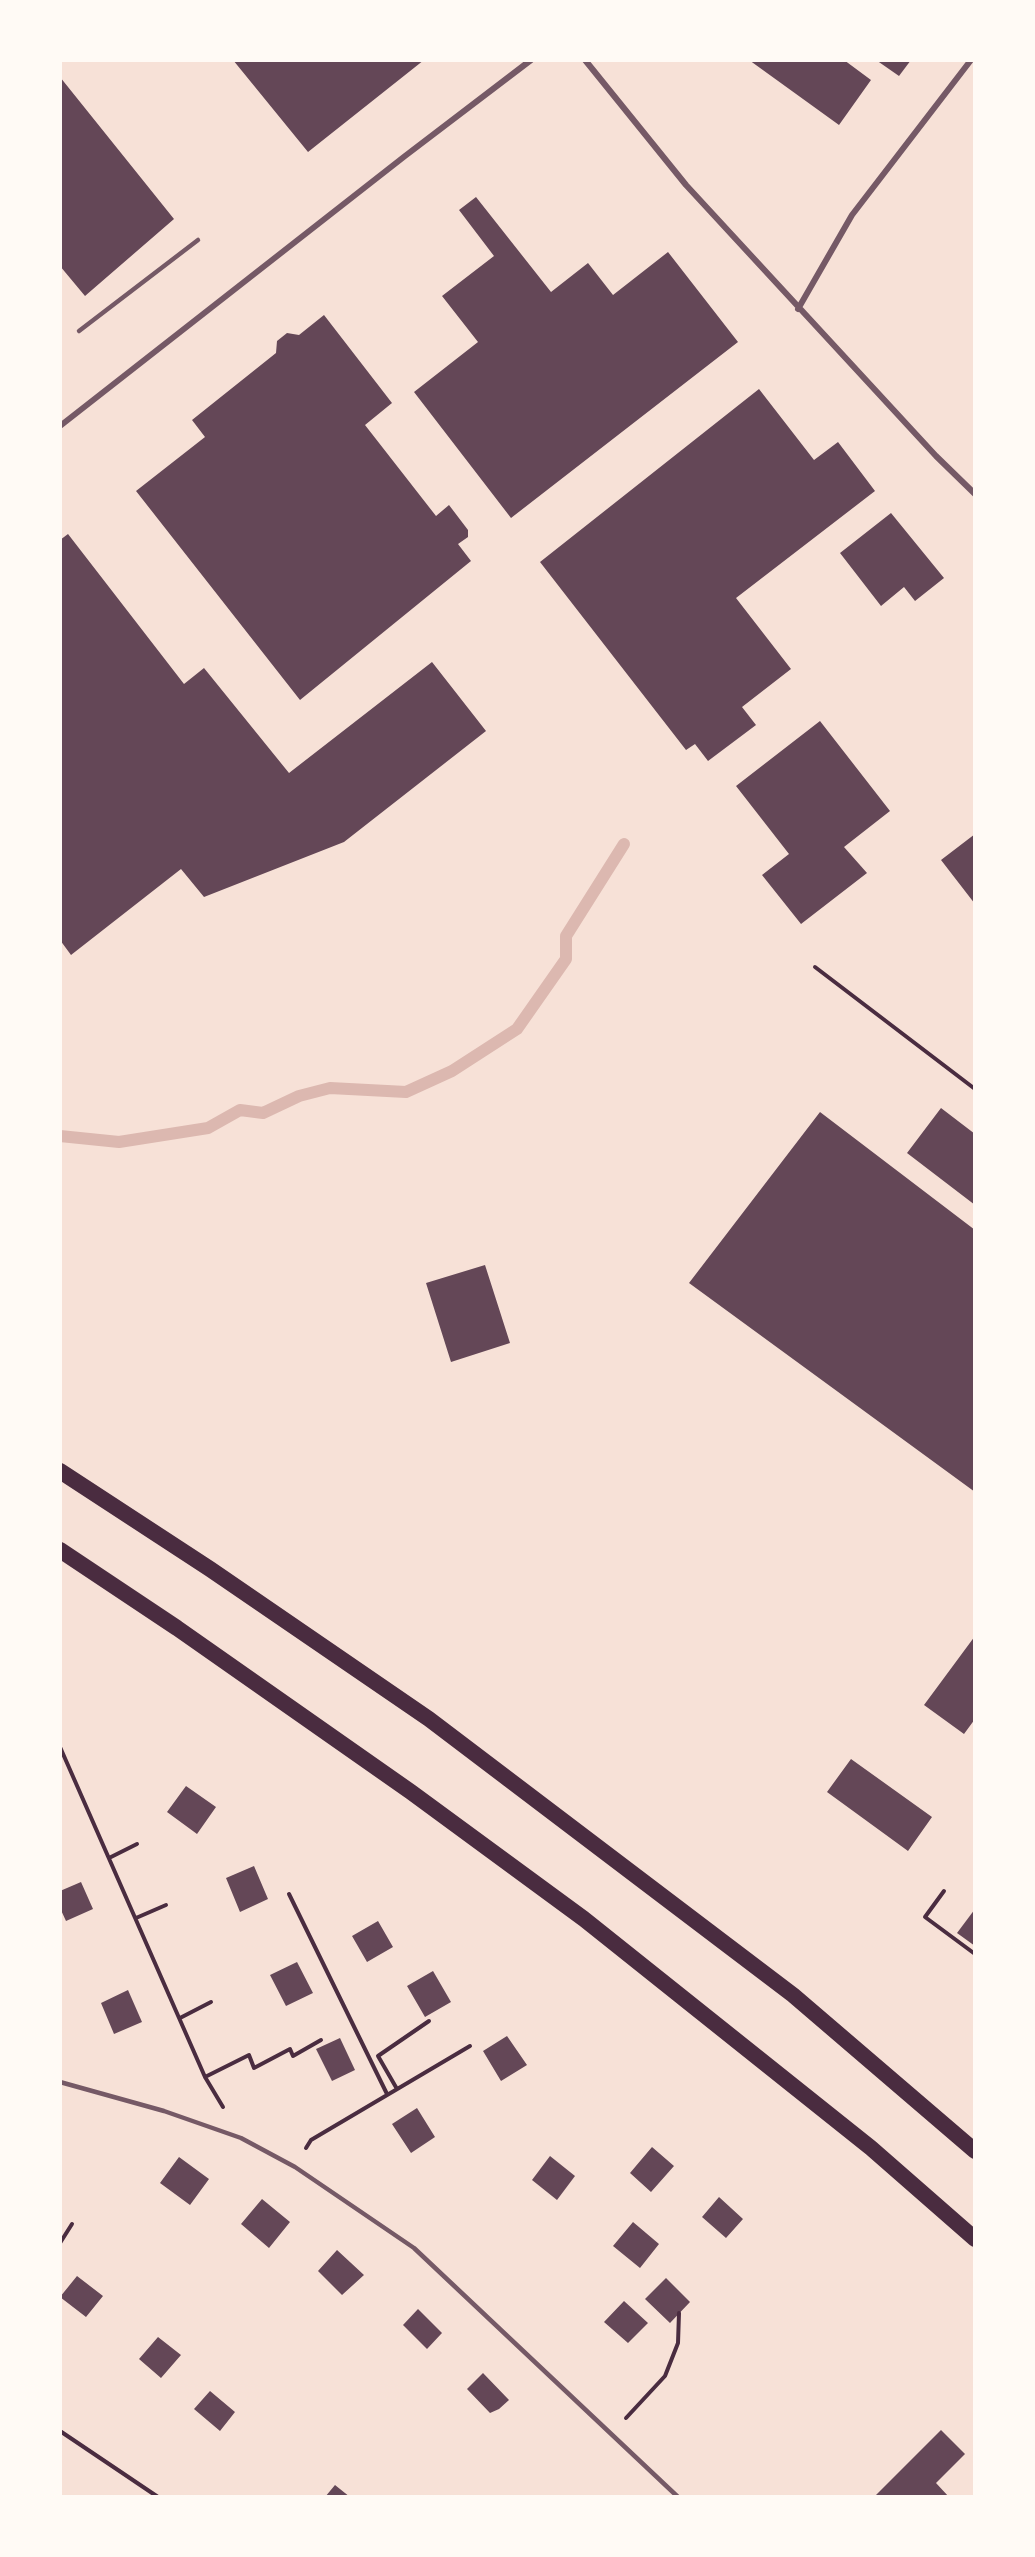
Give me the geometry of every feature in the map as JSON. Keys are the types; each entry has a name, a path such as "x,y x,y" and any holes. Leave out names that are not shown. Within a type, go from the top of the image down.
{"highway":[{"path":"60,1471 210,1569 429,1719 793,1995 975,2151"},
{"path":"60,1550 177,1628 401,1785 584,1919 871,2148 975,2239"}],"street":[{"path":"60,426 531,60"},
{"path":"585,60 686,186 798,309 936,456 975,494"},
{"path":"798,309 852,215 971,60"}],"lane":[{"path":"79,331 198,240"},
{"path":"60,2082 164,2111 241,2138 295,2167 414,2248 678,2497"}],"path":[{"path":"815,967 975,1089"},
{"path":"60,1747 205,2077 241,2138"},
{"path":"109,1858 137,1844"},
{"path":"944,1891 925,1917 975,1954"},
{"path":"289,1894 387,2094"},
{"path":"136,1918 166,1905"},
{"path":"180,2018 211,2002"},
{"path":"396,2089 378,2056 429,2021"},
{"path":"205,2077 249,2055 254,2068 290,2049 293,2056 321,2040"},
{"path":"295,2167 311,2140 470,2046"},
{"path":"60,2242 72,2224"},
{"path":"612,2434 665,2376 678,2343 679,2313"},
{"path":"60,2431 158,2497"}],"building":[{"path":"233,60 424,60 308,152"},
{"path":"749,60 844,60 871,80 839,125"},
{"path":"876,60 911,60 899,76"},
{"path":"60,77 174,219 85,296 60,266"},
{"path":"476,197 551,292 588,263 613,295 668,252 738,342 511,518 414,392 478,342 442,296 494,256 459,210"},
{"path":"324,315 392,403 365,425 436,516 449,505 468,530 468,537 458,544 471,561 300,700 136,491 205,437 192,420 276,353 277,341 287,333 299,335"},
{"path":"759,389 814,460 838,442 875,491 736,598 791,669 742,707 756,725 708,761 695,744 686,750 540,562"},
{"path":"891,513 944,578 915,601 904,587 881,606 840,553"},
{"path":"68,534 184,684 204,668 289,773 432,662 486,731 344,842 204,897 181,869 71,955 60,940 60,540"},
{"path":"820,721 890,811 844,847 867,873 801,924 762,875 789,854 736,786"},
{"path":"975,834 975,904 941,860"},
{"path":"941,1108 975,1134 975,1205 907,1153"},
{"path":"820,1112 975,1230 975,1492 689,1283"},
{"path":"485,1265 510,1343 451,1362 426,1283"},
{"path":"975,1636 975,1719 964,1734 924,1705"},
{"path":"851,1759 932,1817 908,1851 827,1792"},
{"path":"186,1786 216,1807 197,1834 167,1812"},
{"path":"254,1866 268,1899 240,1912 226,1878"},
{"path":"81,1882 93,1909 66,1921 60,1908 60,1891"},
{"path":"975,1909 975,1946 957,1933"},
{"path":"378,1921 393,1947 367,1962 352,1936"},
{"path":"297,1962 313,1993 286,2006 270,1975"},
{"path":"433,1971 451,2002 425,2017 407,1986"},
{"path":"128,1990 142,2022 114,2034 101,2003"},
{"path":"507,2036 527,2065 501,2081 483,2051"},
{"path":"340,2038 355,2070 332,2081 316,2049"},
{"path":"417,2108 435,2137 411,2153 392,2124"},
{"path":"652,2147 674,2166 651,2192 630,2173"},
{"path":"550,2156 575,2176 557,2200 532,2180"},
{"path":"179,2157 209,2179 190,2205 160,2183"},
{"path":"719,2197 743,2219 726,2238 702,2217"},
{"path":"262,2199 290,2222 269,2248 241,2224"},
{"path":"633,2222 659,2244 640,2268 613,2246"},
{"path":"337,2250 364,2275 342,2295 318,2271"},
{"path":"77,2276 103,2296 86,2317 60,2297"},
{"path":"666,2278 690,2302 670,2323 645,2299"},
{"path":"624,2301 648,2323 628,2343 604,2322"},
{"path":"418,2309 442,2333 427,2349 403,2325"},
{"path":"158,2337 181,2355 161,2378 139,2359"},
{"path":"483,2373 509,2400 490,2413 467,2389"},
{"path":"210,2391 235,2412 220,2431 194,2409"},
{"path":"941,2430 965,2454 936,2483 949,2497 874,2497"},
{"path":"335,2485 350,2497 325,2497"}],"waterway":[{"path":"60,1136 119,1142 208,1128 240,1110 263,1113 299,1096 330,1088 406,1092 452,1071 517,1029 566,959 566,936 624,844"}]}
